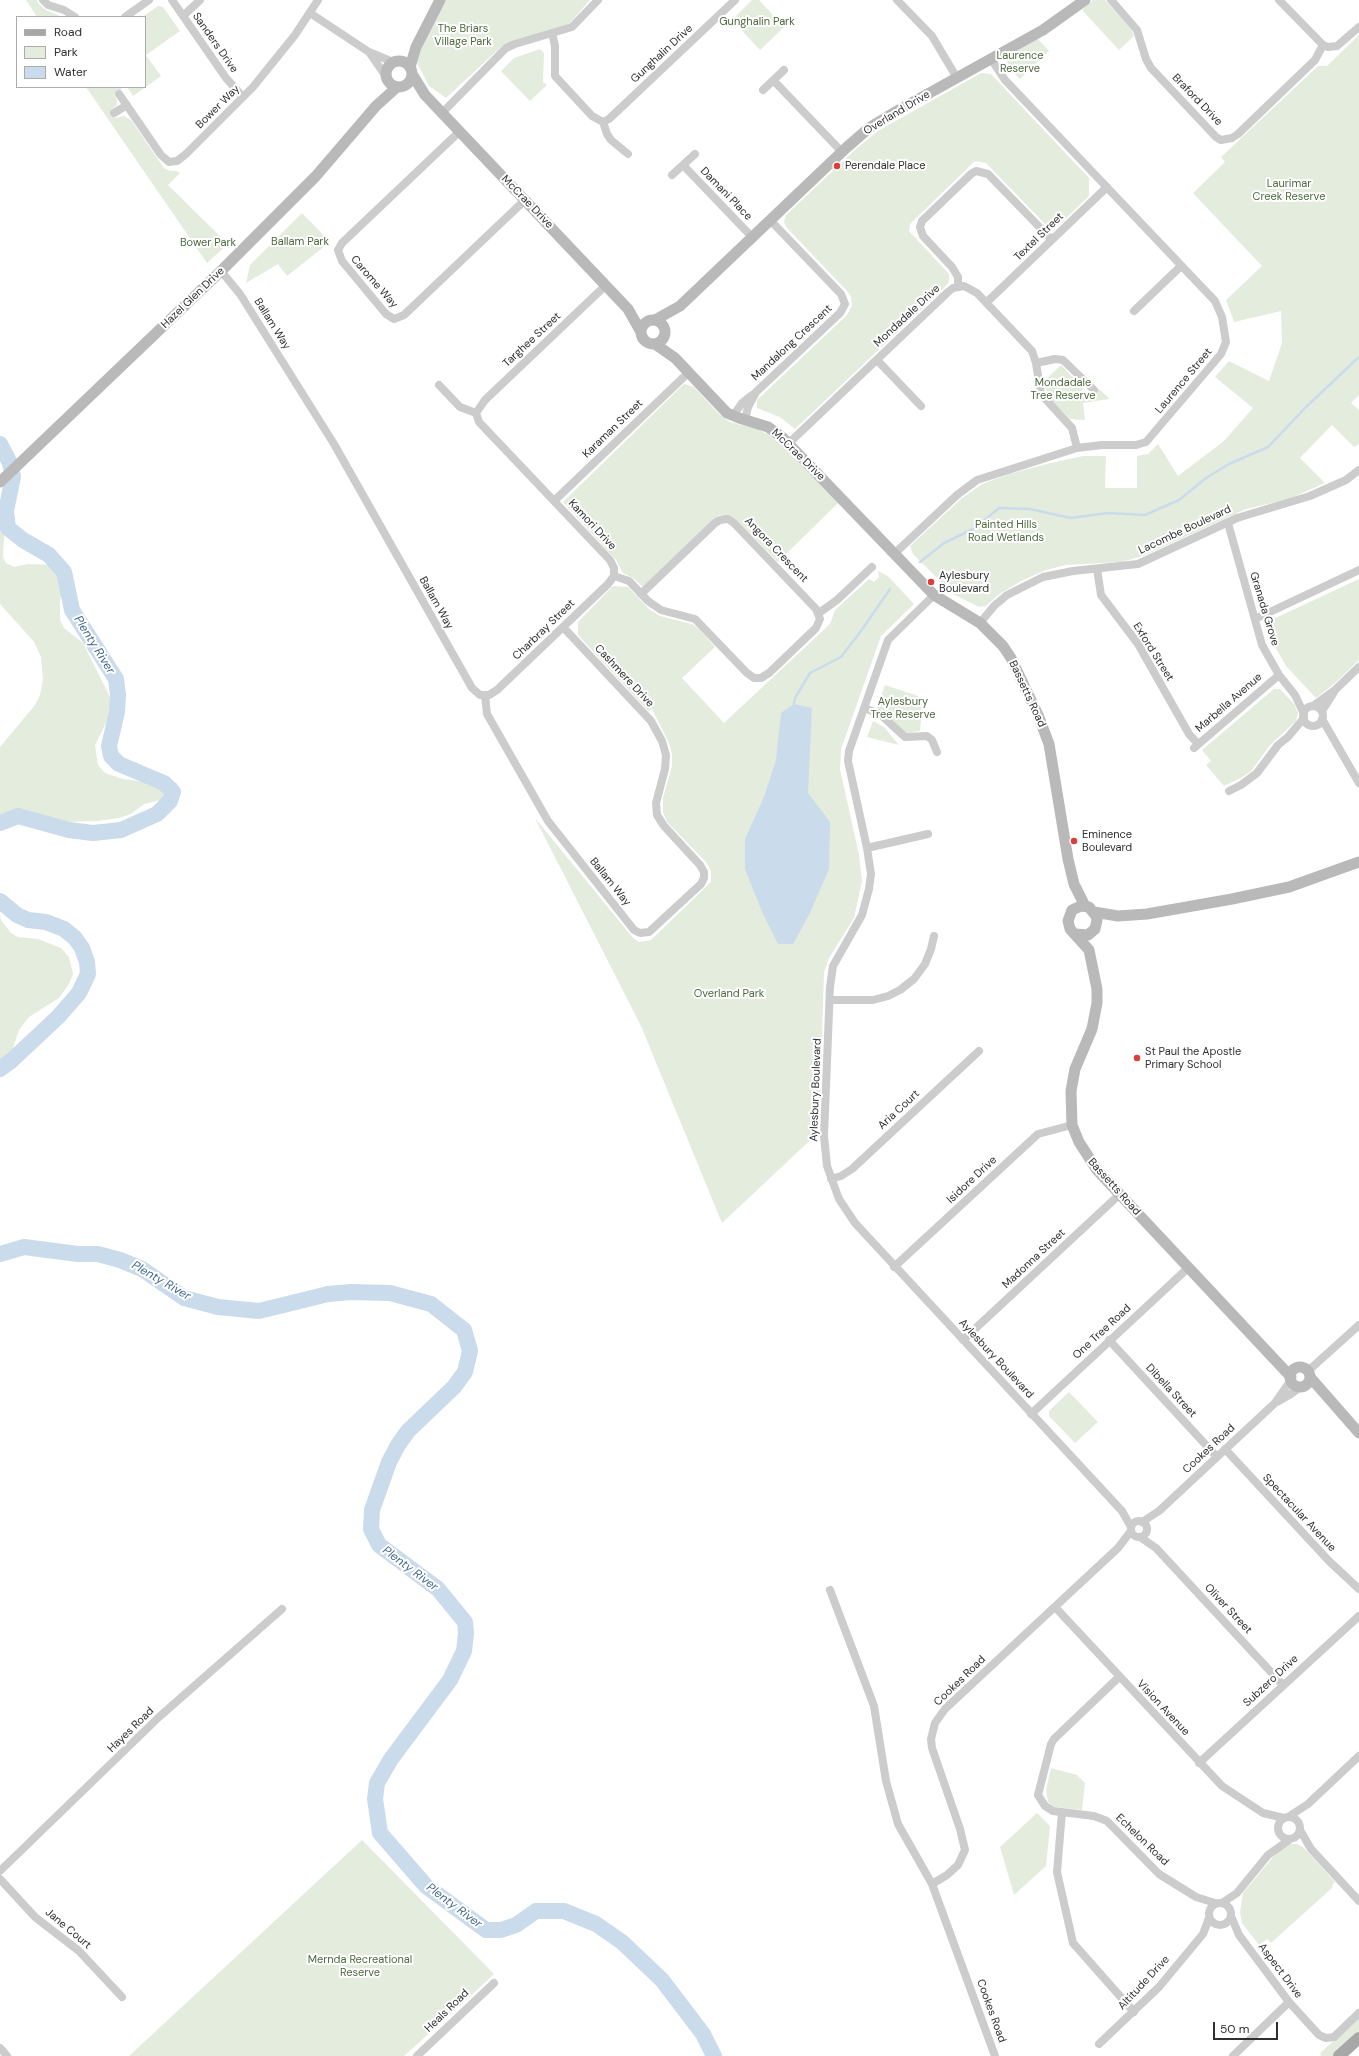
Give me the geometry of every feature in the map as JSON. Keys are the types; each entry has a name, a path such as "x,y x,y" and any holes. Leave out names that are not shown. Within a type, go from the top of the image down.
{"main road":[{"path":"1339,2056 1359,2038"}],"street":[{"path":"43,0 48,5 64,10 73,16"},
{"path":"126,16 149,0"},
{"name":"Sanders Drive","path":"172,0 226,78 243,97"},
{"path":"183,16 200,0"},
{"name":"Bower Way","path":"119,94 161,155 169,162 173,162 186,154 243,97 281,54 318,0"},
{"path":"393,82 409,82 416,47 440,0"},
{"path":"442,113 506,48 572,27 598,0"},
{"name":"Gunghalin Drive","path":"603,122 609,119 735,0"},
{"name":"Overland Drive","path":"654,320 680,306 842,152 883,119 1056,22 1085,0"},
{"name":"Braford Drive","path":"1111,0 1137,30 1146,59 1151,68 1216,137 1221,140 1232,138 1238,134 1315,60 1323,45"},
{"path":"1279,0 1323,45 1332,47 1341,43 1359,27"},
{"path":"899,1 932,36 957,78"},
{"path":"310,13 369,52 397,61 411,71"},
{"path":"552,34 555,46 555,76 592,116 603,122 611,140 628,154"},
{"path":"393,82 387,67 416,47"},
{"path":"369,52 393,82"},
{"name":"Laurence Street","path":"894,554 956,495 976,480 1077,448 1102,445 1136,445 1146,442 1225,348 1226,338 1218,307 1005,80 991,59"},
{"path":"763,90 784,70"},
{"name":"McCrae Drive","path":"411,71 425,95 628,309 641,332"},
{"path":"774,81 842,152"},
{"name":"McCrae Drive","path":"393,82 425,95"},
{"name":"Hazel Glen Drive","path":"0,482 221,271 321,171 376,106 393,82"},
{"path":"114,113 127,105"},
{"name":"Carome Way","path":"459,132 342,244 338,250 342,261 386,314 394,319 404,315 525,200"},
{"name":"Damani Place","path":"672,175 695,154"},
{"name":"Damani Place","path":"683,165 752,237"},
{"path":"1052,240 984,171 976,171 971,174 922,221 920,226 923,236 952,267 958,277 958,286 972,288 1029,346 1036,363 1041,394 1072,428 1077,448"},
{"name":"Textel Street","path":"987,302 1107,188"},
{"name":"Mandalong Crescent","path":"733,416 747,398 756,392 840,313 845,304 843,298 834,287 770,220"},
{"path":"1134,310 1181,266"},
{"name":"Ballam Way","path":"221,271 240,294 334,444 472,688 477,694 485,695 487,714 548,821 631,926 640,933"},
{"name":"Targhee Street","path":"476,413 485,400 605,286"},
{"name":"Mondadale Drive","path":"789,443 948,292 958,286"},
{"name":"Overland Drive","path":"665,334 680,306"},
{"name":"McCrae Drive","path":"628,309 654,320"},
{"path":"654,320 662,325 665,334 661,341 651,344 643,340 641,332 646,322 654,320"},
{"name":"McCrae Drive","path":"665,334 674,358"},
{"name":"McCrae Drive","path":"655,344 674,358 733,416 768,427 789,443 894,554"},
{"path":"1036,363 1055,359 1063,360 1094,390"},
{"path":"877,360 921,406"},
{"name":"Karaman Street","path":"554,501 688,373"},
{"path":"440,385 460,407 476,413"},
{"name":"Mandalong Crescent","path":"745,420 748,407 756,392"},
{"name":"Kamori Drive","path":"476,413 479,422 610,560 614,568 614,576"},
{"name":"Lacombe Boulevard","path":"980,623 1001,599 1043,577 1061,572 1138,564 1249,514 1310,496 1346,480 1359,470"},
{"name":"Angora Crescent","path":"641,594 715,523 720,520 728,519 762,551 819,614"},
{"name":"Granada Grove","path":"1228,523 1262,645 1279,675 1295,695 1304,716"},
{"name":"Bassetts Road","path":"894,554 934,595 980,623 1003,646 1011,658 1045,731 1053,760 1063,831 1074,884 1072,910 1068,917 1068,925 1089,950"},
{"path":"614,576 629,581 641,594 661,610 695,619 747,673 758,678 769,673 816,628 820,619 819,614 837,600 872,567"},
{"name":"Exford Street","path":"1097,569 1101,595 1138,644 1196,746"},
{"path":"1255,619 1359,570"},
{"name":"Charbray Street","path":"485,695 497,690 614,576"},
{"name":"Aylesbury Boulevard","path":"934,595 888,640 849,751 848,761 867,848 871,874 866,903 856,928 833,966 824,1136 828,1166 831,1179 846,1211 855,1223 894,1267 1135,1525"},
{"name":"Cashmere Drive","path":"563,627 651,721 662,742 666,755 666,769 657,796 657,815 664,826 704,872 704,878 701,884 653,929 649,932 640,933"},
{"path":"1288,737 1304,716 1307,709 1335,690 1359,666"},
{"name":"Marbella Avenue","path":"1196,746 1279,675"},
{"path":"1228,791 1241,786 1257,773 1278,745 1288,737 1319,723 1335,690"},
{"name":"Granada Grove","path":"1295,695 1312,706"},
{"path":"1312,706 1322,715 1332,738 1359,783"},
{"path":"864,708 880,714 905,736 927,736 932,740 937,752"},
{"path":"1304,716 1306,723 1313,725 1332,738"},
{"path":"867,848 928,834"},
{"path":"1072,910 1090,909 1118,916 1147,914 1268,892 1359,862"},
{"name":"Bassetts Road","path":"1074,884 1090,909 1094,929 1089,950 1097,989 1097,1003 1092,1029 1073,1080 1070,1102 1072,1124 1079,1142 1089,1161 1272,1356 1325,1396 1359,1433"},
{"path":"1076,934 1084,936 1118,916"},
{"path":"830,1000 873,1000 888,996 900,990 914,979 925,964 934,936"},
{"name":"Aria Court","path":"831,1179 841,1176 852,1169 979,1051"},
{"name":"Isidore Drive","path":"894,1267 1038,1134 1072,1124"},
{"name":"Madonna Street","path":"963,1340 1120,1194"},
{"name":"One Tree Road","path":"1031,1414 1188,1268"},
{"name":"Cookes Road","path":"932,1884 947,1875 958,1865 965,1850 960,1829 932,1748 931,1740 935,1723 945,1709 1118,1548 1135,1525 1159,1511 1275,1403 1291,1394 1300,1378 1359,1325"},
{"name":"Dibella Street","path":"1109,1340 1217,1456"},
{"name":"Spectacular Avenue","path":"1225,1449 1329,1561 1359,1589"},
{"name":"Cookes Road","path":"1118,1548 1144,1536 1159,1511"},
{"name":"Oliver Street","path":"1156,1548 1147,1530 1146,1524 1135,1525 1139,1537 1156,1548 1284,1685"},
{"name":"Cookes Road","path":"830,1590 874,1706 886,1781 898,1824 932,1884 995,2056"},
{"name":"Vision Avenue","path":"1055,1607 1199,1763 1230,1792 1263,1813 1278,1832"},
{"name":"Hayes Road","path":"0,1871 159,1717 282,1609"},
{"name":"Subzero Drive","path":"1199,1763 1359,1616"},
{"name":"Echelon Road","path":"1119,1677 1058,1734 1051,1744 1038,1790 1040,1799 1045,1806 1053,1811 1094,1816 1111,1824 1154,1870 1196,1897 1219,1903"},
{"path":"1237,1893 1210,1907 1209,1915 1212,1923 1220,1925 1230,1913 1237,1893 1268,1855 1278,1832 1279,1823 1308,1804 1359,1756"},
{"path":"1268,1855 1298,1835 1299,1827 1308,1804"},
{"path":"1062,1812 1057,1872 1073,1943 1134,2012"},
{"name":"Vision Avenue","path":"1263,1813 1286,1818"},
{"path":"1286,1818 1295,1819 1311,1849 1359,1901"},
{"path":"1278,1832 1283,1838 1291,1839 1311,1849"},
{"name":"Jane Court","path":"0,1878 35,1917 79,1951 122,1997"},
{"name":"Echelon Road","path":"1196,1897 1209,1915"},
{"path":"1219,1903 1230,1913"},
{"name":"Aspect Drive","path":"1230,1913 1239,1935 1289,2002 1316,2033 1326,2038 1334,2036 1359,2013"},
{"name":"Altitude Drive","path":"1099,2044 1159,1987 1203,1934 1209,1915"},
{"name":"Altitude Drive","path":"1203,1934 1220,1925"},
{"name":"Aspect Drive","path":"1220,1925 1239,1935"},
{"name":"Heals Road","path":"417,2056 494,1983"},
{"path":"1233,2056 1289,2002"},
{"path":"0,2048 7,2056"}],"green space":[{"path":"26,0 37,0 38,3 46,10 60,16 36,16"},
{"name":"The Briars Village Park","path":"441,0 590,0 569,24 503,45 446,98 429,86 417,63 424,37"},
{"name":"Gunghalin Park","path":"752,0 759,0 784,27 760,50 732,20"},
{"path":"1093,0 1105,0 1131,29 1134,36 1119,50 1082,10"},
{"path":"158,6 163,7 180,31 146,55 146,16 143,16"},
{"path":"1359,35 1359,395 1351,403 1359,410 1359,444 1354,447 1332,425 1300,458 1325,483 1289,499 1246,509 1143,556 1121,562 1066,565 1046,570 1021,581 998,595 986,606 979,607 953,594 913,554 910,546 962,498 982,484 1009,474 1051,463 1083,456 1106,456 1105,488 1137,488 1137,456 1148,454 1158,444 1178,476 1224,441 1253,408 1215,377 1229,361 1269,381 1282,343 1281,311 1234,322 1226,300 1262,266 1193,193 1225,162 1221,157 1318,66 1327,66"},
{"name":"Laurence Reserve","path":"1038,39 1049,51 1020,79 1009,68 1006,57"},
{"path":"540,49 544,53 543,82 547,85 530,101 501,71 514,58"},
{"path":"146,55 161,76 146,87"},
{"path":"981,73 991,74 1089,178 1089,196 1058,226 1046,225 986,163 975,161 910,224 909,231 949,274 949,282 946,286 795,429 780,417 757,408 757,400 847,315 852,306 851,297 847,291 787,228 784,222 786,215 857,148 878,131"},
{"name":"Bower Park","path":"87,88 123,88 114,94 117,100 117,105 111,110 115,118 124,116 131,120 164,168 180,173 168,185 228,244 207,263"},
{"path":"128,88 144,88 133,96"},
{"name":"Ballam Park","path":"302,213 330,242 287,276 278,264 246,283 250,265"},
{"name":"Mondadale Tree Reserve","path":"1061,365 1083,388 1081,393 1085,397 1092,397 1099,389 1110,399 1083,403 1085,420 1070,419 1050,398 1043,382"},
{"path":"684,384 694,387 719,414 730,422 757,429 773,437 839,502 778,562 736,519 719,515 643,587 633,578 623,573 616,560 563,502"},
{"path":"16,486 17,493 10,503 5,522 3,557 6,563 14,567 28,564 54,565 63,577 60,602 60,620 64,628 83,643 111,699 109,717 95,745 98,765 105,773 123,779 145,782 168,780 177,783 174,797 144,804 131,814 119,818 97,821 64,822 23,809 15,809 0,816 0,747 35,705 40,695 43,679 41,657 34,642 0,604 0,500"},
{"name":"Overland Park","path":"878,571 888,576 914,604 881,636 841,749 840,769 859,855 862,881 854,918 829,958 824,972 819,1132 722,1223 641,1026 535,818 633,938 639,942 651,940 711,882 711,871 706,862 667,822 663,812 663,798 672,766 672,754 669,743 652,709 648,711 578,635 578,622 613,586 628,587 649,609 660,616 692,624 700,630 715,647 682,678 724,723 830,624 835,610 869,579 874,582 879,577"},
{"path":"1359,579 1359,660 1335,683 1316,698 1286,666 1273,643 1269,621"},
{"name":"Aylesbury Tree Reserve","path":"885,685 918,696 922,705 920,731 906,733 876,710"},
{"path":"1274,689 1280,689 1294,704 1298,713 1296,721 1271,744 1251,771 1241,778 1224,786 1206,765 1211,761 1202,750"},
{"name":"Aylesbury Tree Reserve","path":"873,721 884,727 899,745 867,737"},
{"path":"0,896 4,901 0,913"},
{"path":"0,913 1,920 11,933 18,937 38,939 61,948 69,957 73,974 69,984 59,998 29,1017 19,1030 12,1051 0,1063"},
{"path":"1069,1392 1098,1422 1075,1443 1049,1416 1049,1411"},
{"path":"1051,1768 1077,1775 1085,1783 1082,1810 1054,1807 1048,1802 1046,1790"},
{"path":"1037,1813 1050,1826 1046,1866 1014,1895 1000,1847"},
{"name":"Mernda Recreational Reserve","path":"362,1840 494,1974 477,1990 404,2056 129,2056"},
{"path":"1288,1844 1297,1844 1304,1848 1335,1882 1332,1885 1333,1887 1271,1943 1267,1939 1259,1945 1242,1923 1240,1912 1243,1893 1279,1850"},
{"path":"1359,2018 1359,2032 1333,2056 1321,2056 1320,2053"}],"water":[{"path":"794,704 812,708 808,793 830,822 829,869 810,913 793,944 778,944 763,914 745,869 745,839 764,797 776,760 781,713"}],"waterway":[{"path":"920,562 944,543 975,528 999,508 1030,509 1071,518 1108,513 1145,515 1179,500 1206,478 1229,464 1268,447 1306,407 1359,357"},
{"name":"Plenty River","path":"0,444 10,463 13,477 6,511 8,528 23,540 49,555 64,572 72,610 116,679 118,695 117,712 109,746 111,756 119,764 164,783 173,792 170,801 157,814 121,830 93,833 69,830 18,816 0,823"},
{"path":"794,704 795,698 810,673 841,657 890,589"},
{"name":"Plenty River","path":"0,901 17,915 28,920 46,922 64,929 75,938 82,948 87,962 88,974 79,993 58,1017 11,1061 0,1069"},
{"name":"Plenty River","path":"0,1254 24,1247 78,1254 98,1254 120,1260 142,1269 184,1298 218,1307 259,1311 328,1294 351,1292 390,1293 431,1304 464,1330 470,1351 465,1372 454,1387 408,1431 398,1445 389,1462 372,1510 371,1529 379,1545 438,1589 465,1622 466,1633 464,1651 450,1680 391,1759 377,1783 375,1799 380,1833 426,1886 486,1930 501,1930 516,1925 536,1911 564,1911 596,1924 622,1942 662,1980 703,2034 714,2056"}],"place":[{"name":"Perendale Place","path":"837,166"},
{"name":"Aylesbury Boulevard","path":"931,582"},
{"name":"Eminence Boulevard","path":"1074,841"},
{"name":"St Paul the Apostle Primary School","path":"1137,1058"}],"park label":[{"name":"Laurimar Creek Reserve","path":"1289,190"},
{"name":"Painted Hills Road Wetlands","path":"1006,531"}]}
